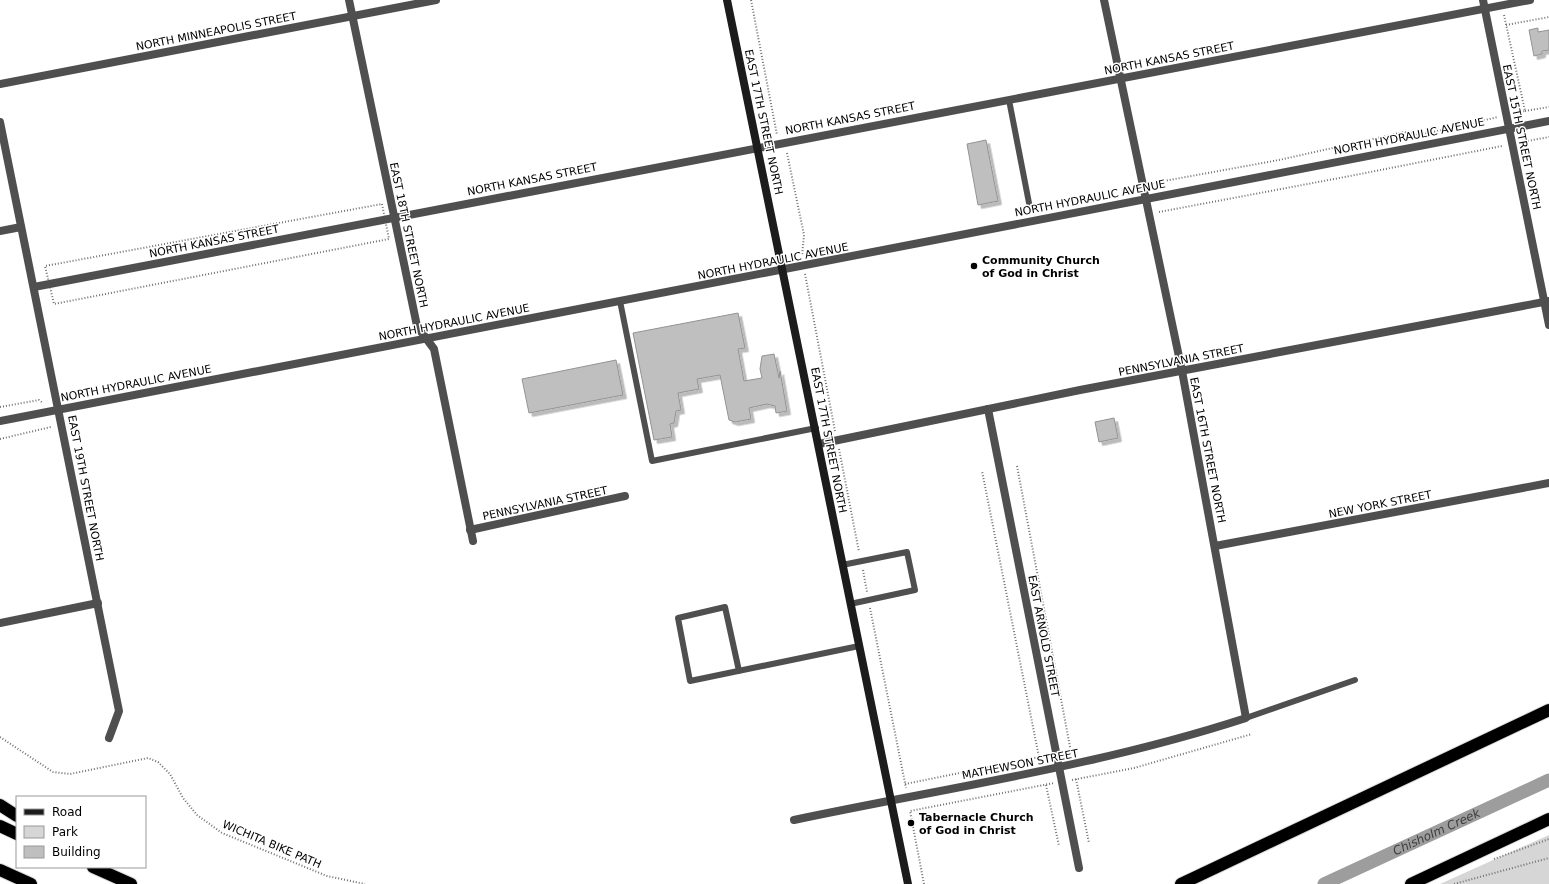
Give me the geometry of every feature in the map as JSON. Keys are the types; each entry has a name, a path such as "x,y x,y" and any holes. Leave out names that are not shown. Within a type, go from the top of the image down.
{"highway":[{"path":"1181,884 1549,710"},
{"path":"0,805 16,815"},
{"path":"1411,884 1549,819"},
{"path":"0,826 16,834"},
{"path":"94,868 131,884"},
{"path":"109,868 137,884"},
{"path":"0,870 31,884"},
{"path":"0,879 16,884"}],"street":[{"name":"EAST 18TH STREET NORTH","path":"350,0 417,326 434,349 473,541"},
{"name":"NORTH MINNEAPOLIS STREET","path":"0,84 436,0"},
{"name":"EAST 17TH STREET NORTH","path":"727,0 784,270 842,565 908,884"},
{"name":"EAST 16TH STREET NORTH","path":"1104,0 1182,371 1246,718"},
{"name":"EAST 15TH STREET NORTH","path":"1483,0 1547,302 1549,325"},
{"name":"NORTH KANSAS STREET","path":"34,287 1530,0"},
{"name":"NORTH HYDRAULIC AVENUE","path":"0,421 426,338 620,302 1145,198 1549,121"},
{"name":"EAST 19TH STREET NORTH","path":"0,122 119,711 109,738"},
{"path":"0,231 21,227"},
{"name":"PENNSYLVANIA STREET","path":"819,444 1182,371 1547,302"},
{"name":"EAST ARNOLD STREET","path":"988,409 1079,868"},
{"name":"NEW YORK STREET","path":"1215,546 1549,483"},
{"name":"PENNSYLVANIA STREET","path":"470,530 625,496"},
{"path":"0,623 98,603"},
{"name":"MATHEWSON STREET","path":"794,820 907,796 1101,759 1209,730 1246,718"}],"lane":[{"path":"1009,100 1029,203"},
{"path":"620,302 652,461 816,428"},
{"path":"842,565 906,552 915,590 850,604"},
{"path":"739,671 725,607 678,618 690,682 859,646"},
{"path":"1246,718 1355,680"}],"path":[{"path":"751,0 777,136 789,156 804,235 802,251 804,266 907,796"},
{"path":"1506,25 1549,17"},
{"path":"1525,111 1549,107"},
{"path":"905,784 1071,752 1017,466"},
{"path":"982,471 1039,757"},
{"name":"WICHITA BIKE PATH","path":"0,737 53,772 70,774 148,758 158,762 170,774 182,798 196,815 222,833 327,876 365,884"},
{"path":"1076,779 1089,843"},
{"path":"1046,785 1059,846"},
{"path":"1454,884 1549,858"}],"green space":[{"path":"1549,835 1549,884 1440,884"}],"building":[{"path":"1538,28 1538,32 1549,30 1549,50 1542,51 1542,54 1534,56 1529,30"},
{"path":"986,140 998,201 978,205 967,144"},
{"path":"738,313 745,348 738,349 744,381 762,378 760,369 762,356 774,354 779,378 780,371 787,411 776,413 775,406 767,404 749,408 751,419 735,422 729,420 720,375 697,379 699,389 678,393 681,410 676,411 674,423 670,424 672,437 654,440 633,333"},
{"path":"616,360 623,395 529,413 522,379"},
{"path":"1114,418 1118,438 1099,442 1095,422"}],"waterway":[{"name":"Chisholm Creek","path":"1324,884 1549,780"}],"place":[{"name":"Community Church of God in Christ","path":"974,266"},
{"name":"Tabernacle Church of God in Christ","path":"911,823"}]}
